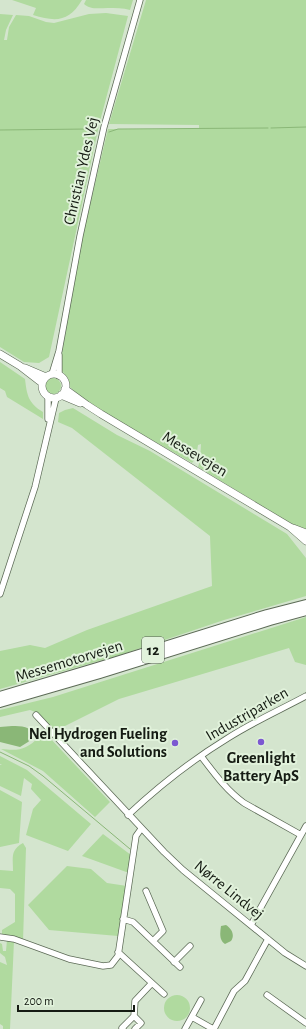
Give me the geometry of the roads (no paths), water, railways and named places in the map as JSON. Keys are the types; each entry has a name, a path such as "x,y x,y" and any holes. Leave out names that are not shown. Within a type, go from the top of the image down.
{"highway":[{"name":"Messemotorvejen","path":"0,696 267,614 306,604"},
{"name":"Messemotorvejen","path":"0,703 306,611"}],"main road":[{"path":"0,354 20,366 50,377 64,380 58,394 43,390 50,377"},
{"name":"Messevejen","path":"58,394 86,405 290,527 306,541"},
{"name":"Messevejen","path":"290,527 306,533"},
{"path":"306,541 306,548"}],"street":[{"name":"Christian Ydes Vej","path":"50,377 59,351 95,164 140,0"},
{"path":"0,594 12,551 35,487 48,429 58,394"},
{"name":"Industriparken","path":"128,814 179,772 229,737 306,696"},
{"name":"Nørre Lindvej","path":"36,715 141,829 183,870 285,953 306,966"},
{"name":"Industriparken","path":"201,756 235,796 244,803 301,835"},
{"path":"251,925 306,826"},
{"path":"0,937 14,939 69,958 103,966 108,966 112,963 118,952 136,836 141,829"},
{"path":"146,891 163,931 153,941"},
{"path":"123,920 133,922 180,967"},
{"path":"192,1017 214,1029 234,991 245,981 268,939"},
{"path":"174,962 190,946"},
{"path":"118,952 164,994"},
{"path":"123,1029 122,1028 134,1016 135,1001 152,983"},
{"path":"267,994 306,1022"},
{"path":"185,1029 201,1000"},
{"path":"134,1016 141,1023 135,1029"}],"waterway":[{"path":"271,128 306,127"},
{"path":"109,132 118,129 268,128"},
{"path":"0,130 88,129 96,131"},
{"path":"0,752 29,766 43,776 130,849"}],"place":[{"name":"Greenlight Battery ApS","path":"261,742"},
{"name":"Nel Hydrogen Fueling and Solutions","path":"175,743"}]}
